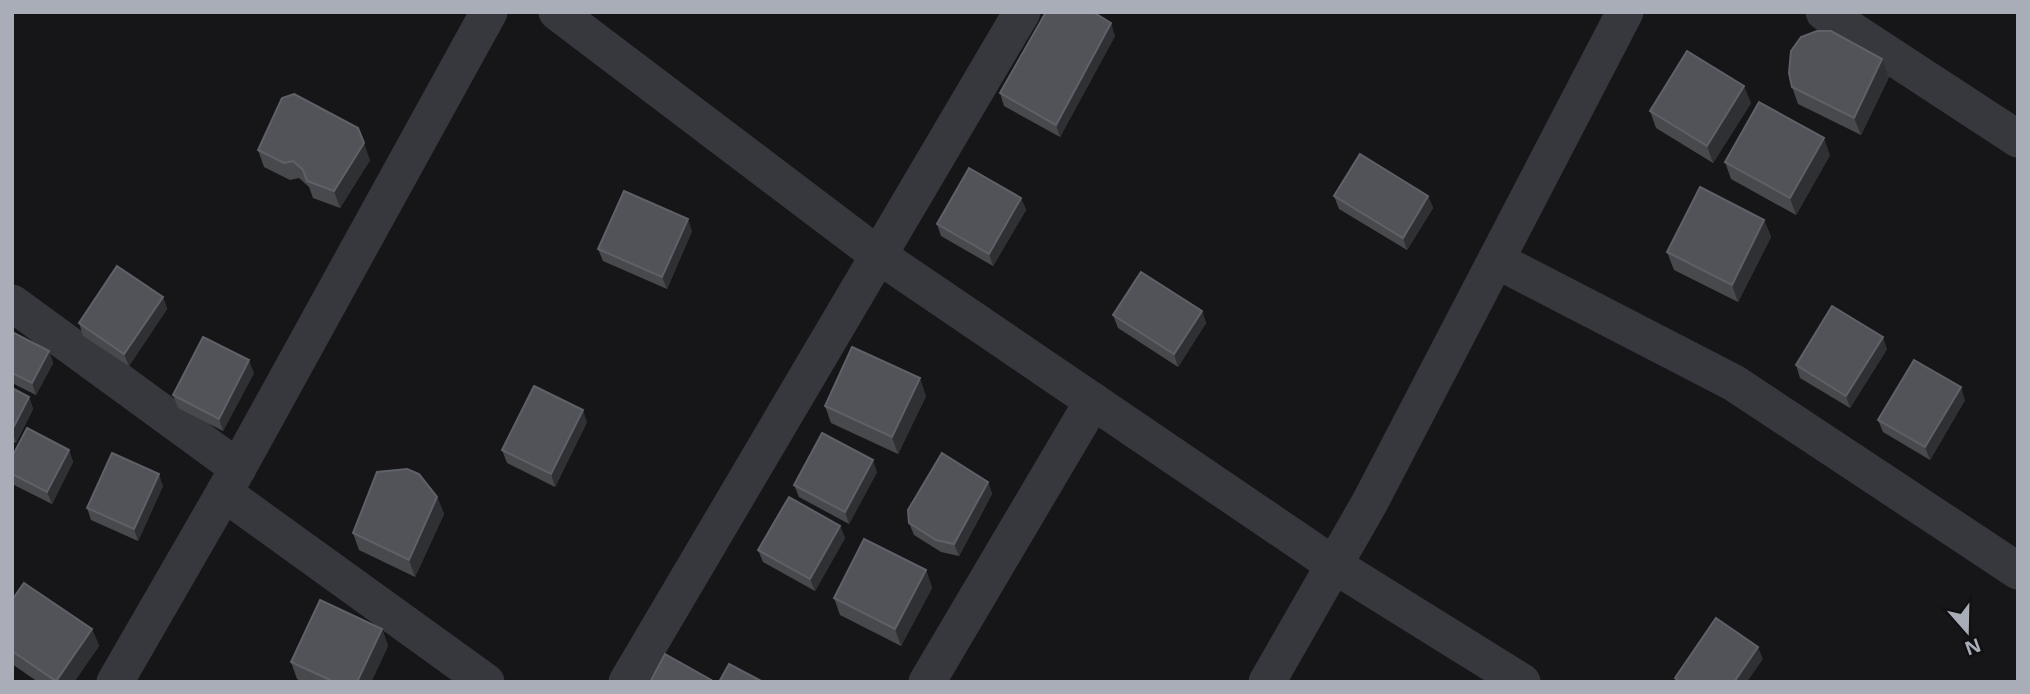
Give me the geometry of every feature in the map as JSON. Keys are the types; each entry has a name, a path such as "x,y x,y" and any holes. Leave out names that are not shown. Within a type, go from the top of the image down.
{"street":[{"path":"115,682 231,481 489,12"},
{"path":"557,12 878,255 1334,565 1522,682"},
{"path":"627,682 1022,12"},
{"path":"1267,682 1370,502 1625,12"},
{"path":"1824,12 2018,139"},
{"path":"1496,260 1734,383 2018,571"},
{"path":"12,303 231,481 486,682"},
{"path":"927,682 1093,401"}],"building":[{"path":"1046,12 1093,12 1111,23 1056,125 1000,93"},
{"path":"1817,31 1831,31 1882,59 1854,118 1792,87 1789,73 1791,51 1801,37"},
{"path":"1687,51 1744,86 1707,146 1650,111"},
{"path":"294,94 358,128 364,143 334,191 307,181 303,170 293,161 284,163 258,150 282,98"},
{"path":"1759,102 1824,138 1790,198 1725,162"},
{"path":"1360,154 1428,196 1403,238 1334,196"},
{"path":"969,168 1021,198 989,254 937,224"},
{"path":"1700,187 1764,220 1732,285 1667,252"},
{"path":"624,191 688,219 662,277 598,249"},
{"path":"117,266 163,297 124,354 79,323"},
{"path":"1141,272 1202,311 1174,354 1113,315"},
{"path":"1832,306 1883,337 1846,396 1796,365"},
{"path":"12,332 49,351 32,383 12,373"},
{"path":"203,337 249,360 219,419 173,395"},
{"path":"852,347 920,378 892,437 825,406"},
{"path":"1914,360 1961,387 1925,447 1878,420"},
{"path":"534,386 583,410 551,474 502,450"},
{"path":"12,388 29,397 12,430"},
{"path":"27,428 69,450 47,492 12,474 12,457"},
{"path":"822,433 873,460 845,512 794,485"},
{"path":"112,453 159,474 134,529 87,508"},
{"path":"942,453 988,482 954,544 936,540 909,523 908,510"},
{"path":"407,469 419,474 437,497 409,560 353,533 377,472"},
{"path":"789,497 840,526 810,579 758,550"},
{"path":"864,539 926,570 895,629 834,598"},
{"path":"24,583 92,629 56,681 12,651 12,600"},
{"path":"320,600 382,629 357,682 329,682 330,680 291,662"},
{"path":"1716,618 1758,647 1734,682 1680,682 1675,678"},
{"path":"665,654 711,680 710,682 650,682"},
{"path":"729,664 763,682 719,682"}]}
